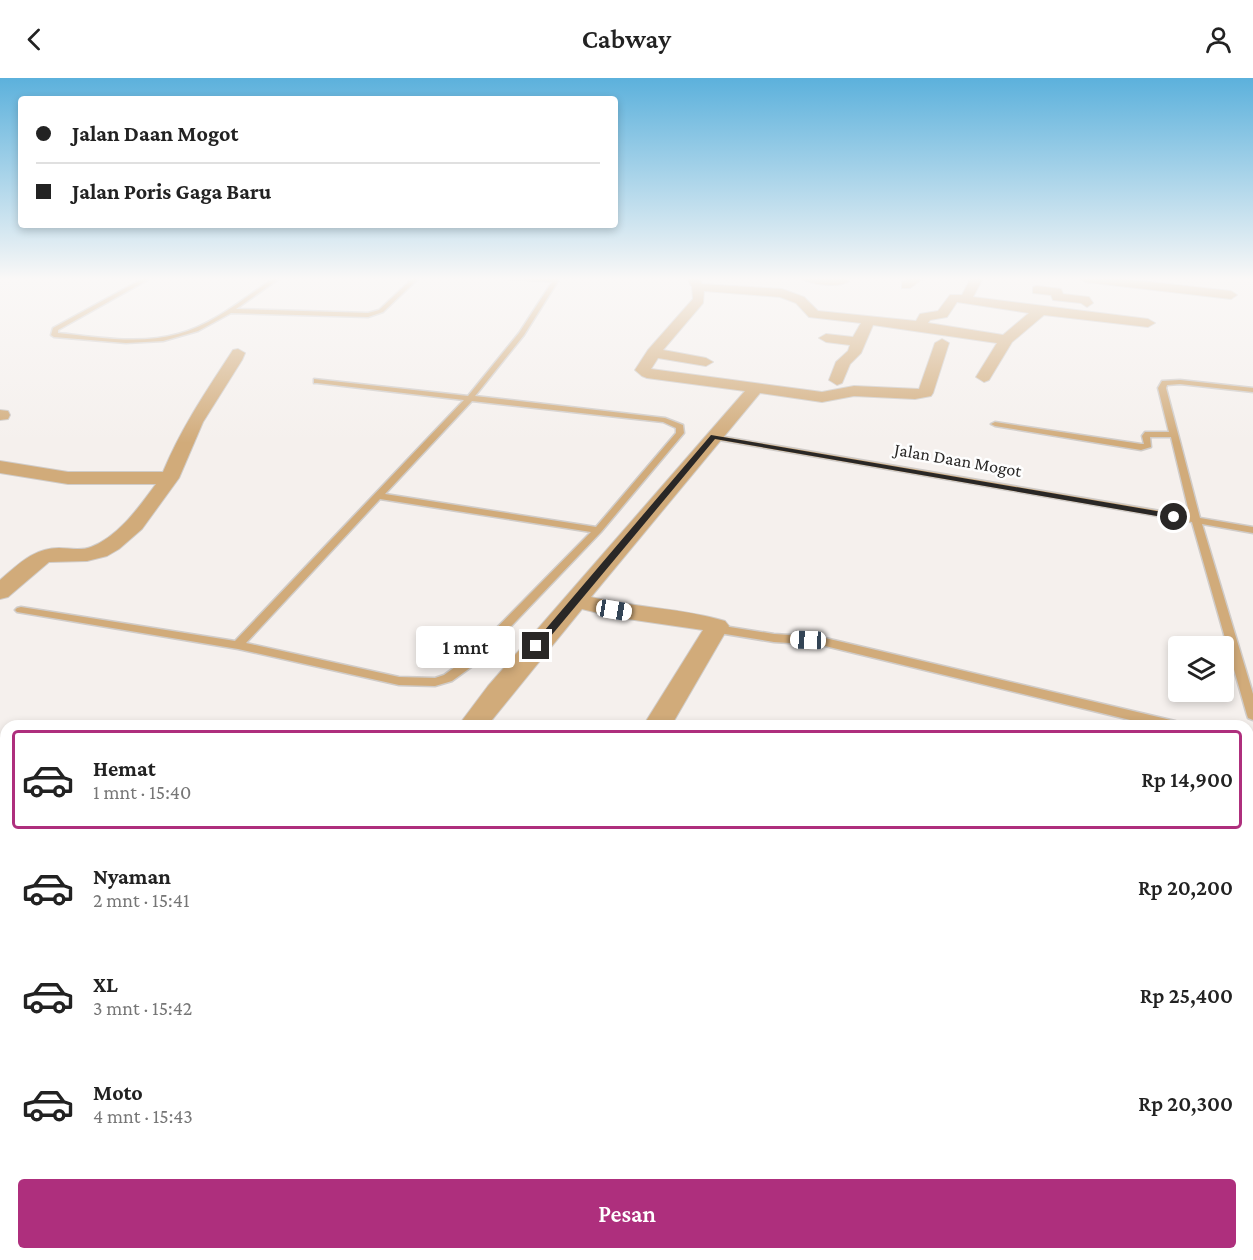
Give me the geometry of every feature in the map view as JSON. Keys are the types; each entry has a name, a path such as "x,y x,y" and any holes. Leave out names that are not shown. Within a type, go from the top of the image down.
{"street":[{"path":"668,333 643,370 647,373 822,397 854,391 925,393 942,344"},
{"path":"837,380 843,362 854,353 862,333"},
{"path":"964,333 1006,340"},
{"path":"984,376 1006,340 1014,333"},
{"path":"826,338 858,342"},
{"path":"0,592 41,557 49,554 86,555 106,547 139,521 170,478 194,425 232,367 238,353"},
{"path":"653,353 706,362"},
{"path":"477,720 756,388"},
{"path":"0,467 68,478 170,478"},
{"path":"576,600 625,612 705,622 717,626 661,720"}],"lane":[{"path":"54,333 54,335 115,339 170,338 187,333"},
{"path":"238,645 471,397 523,333"},
{"path":"21,610 238,645 399,681 435,682 448,678 470,662 598,530 678,438 680,427 665,420 317,381"},
{"path":"1253,390 1180,382 1165,383 1162,388 1196,520 1253,716"},
{"path":"995,424 1141,447 1148,446 1146,436 1148,434 1174,435"},
{"name":"Jalan Daan Mogot","path":"713,437 1253,530"},
{"path":"377,496 598,530"},
{"path":"717,629 774,638 821,641 1150,720"}],"route":[{"path":"536,646 713,437 1174,517"}]}
